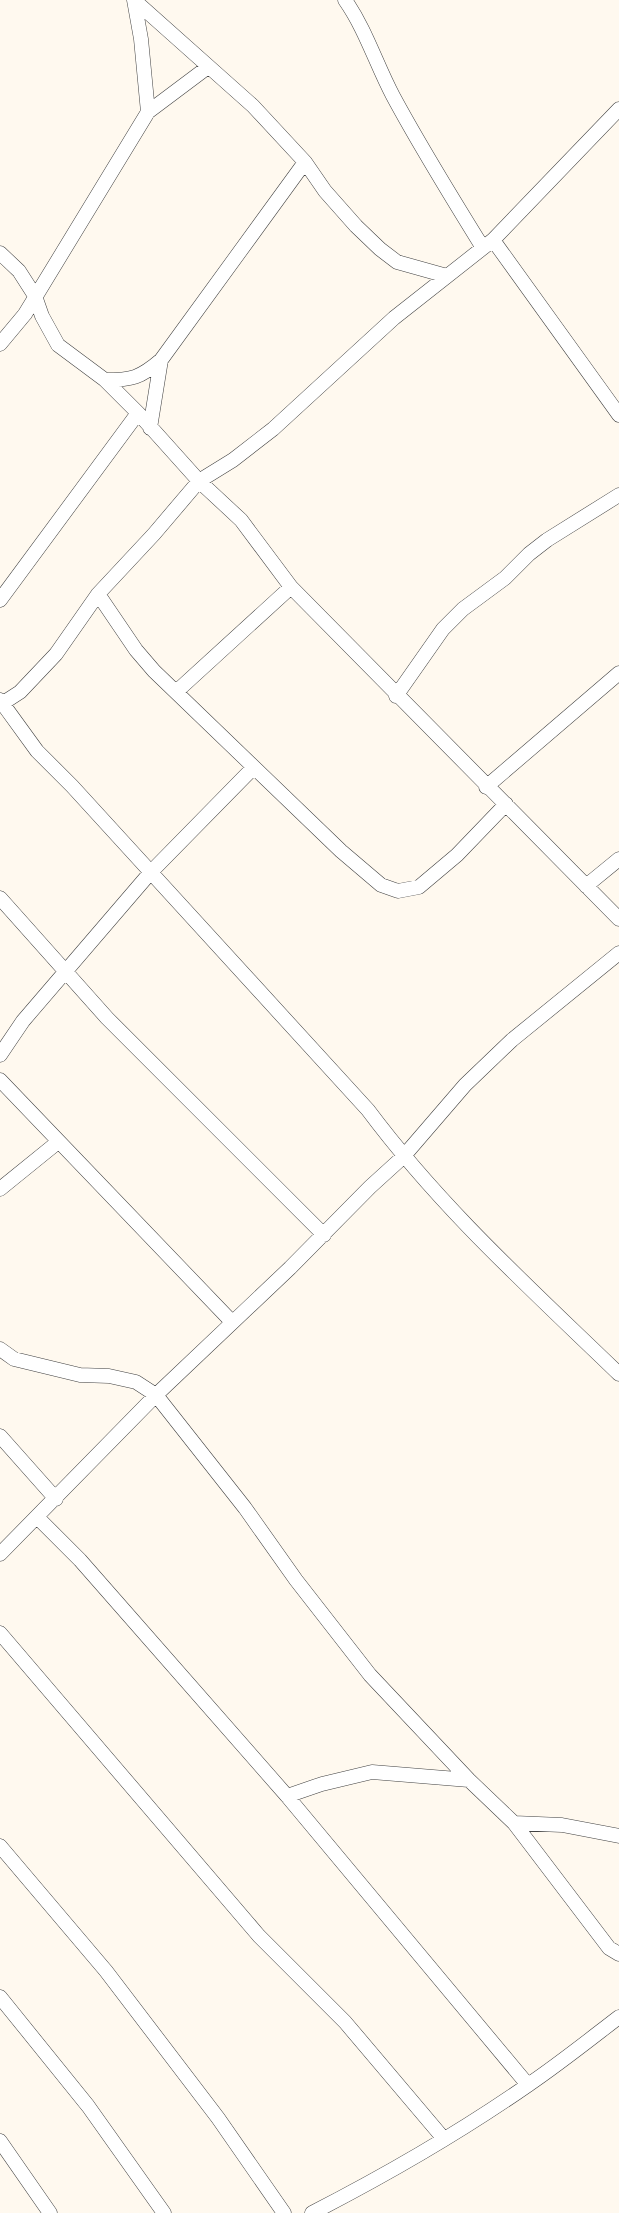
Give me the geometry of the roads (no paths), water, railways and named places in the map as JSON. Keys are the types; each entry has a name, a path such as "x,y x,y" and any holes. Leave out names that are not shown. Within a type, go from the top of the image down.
{"street":[{"path":"134,0 254,106 305,162 325,191 380,249 397,262 447,276"},
{"path":"134,0 141,39 148,112"},
{"path":"345,0 362,27 405,118 488,244 619,415"},
{"path":"0,344 25,314 148,112 208,67"},
{"path":"619,109 488,244 394,318 273,430 233,460 199,481 154,534 98,594 56,654 20,692 1,703 37,751 72,786 368,1110 403,1157 450,1210 619,1374"},
{"path":"105,380 135,378 144,375 161,360 305,162"},
{"path":"0,253 19,271 35,296 45,322 58,345 105,380 138,413 199,481 241,520 291,587 396,696 619,919"},
{"path":"150,428 161,360"},
{"path":"0,600 138,413"},
{"path":"396,696 443,629 463,609 505,578 529,554 547,540 619,495"},
{"path":"176,692 291,587"},
{"path":"98,594 136,650 176,692 295,805 341,852 381,886 398,891 419,887 457,855 506,804"},
{"path":"486,786 619,673"},
{"path":"0,1055 22,1021 150,873 254,768"},
{"path":"586,886 619,860"},
{"path":"0,898 107,1018 324,1235"},
{"path":"0,1554 156,1395 403,1157 464,1084 512,1040 619,952"},
{"path":"0,1080 232,1322"},
{"path":"0,1189 58,1142"},
{"path":"0,1349 14,1359 80,1375 109,1376 136,1382 156,1395 245,1508 296,1580 370,1675 469,1780 514,1824 609,1948 619,1954"},
{"path":"0,1436 56,1499"},
{"path":"37,1517 80,1560 287,1796 450,1989 528,2085"},
{"path":"0,1633 259,1936 345,2022 444,2139"},
{"path":"287,1796 372,1772 469,1780"},
{"path":"514,1824 562,1825 619,1836"},
{"path":"0,1846 106,1971 218,2118 284,2213"},
{"path":"0,1997 88,2106 164,2213"},
{"path":"312,2213 395,2169 444,2139 528,2085 619,2017"},
{"path":"0,2141 50,2213"}]}
